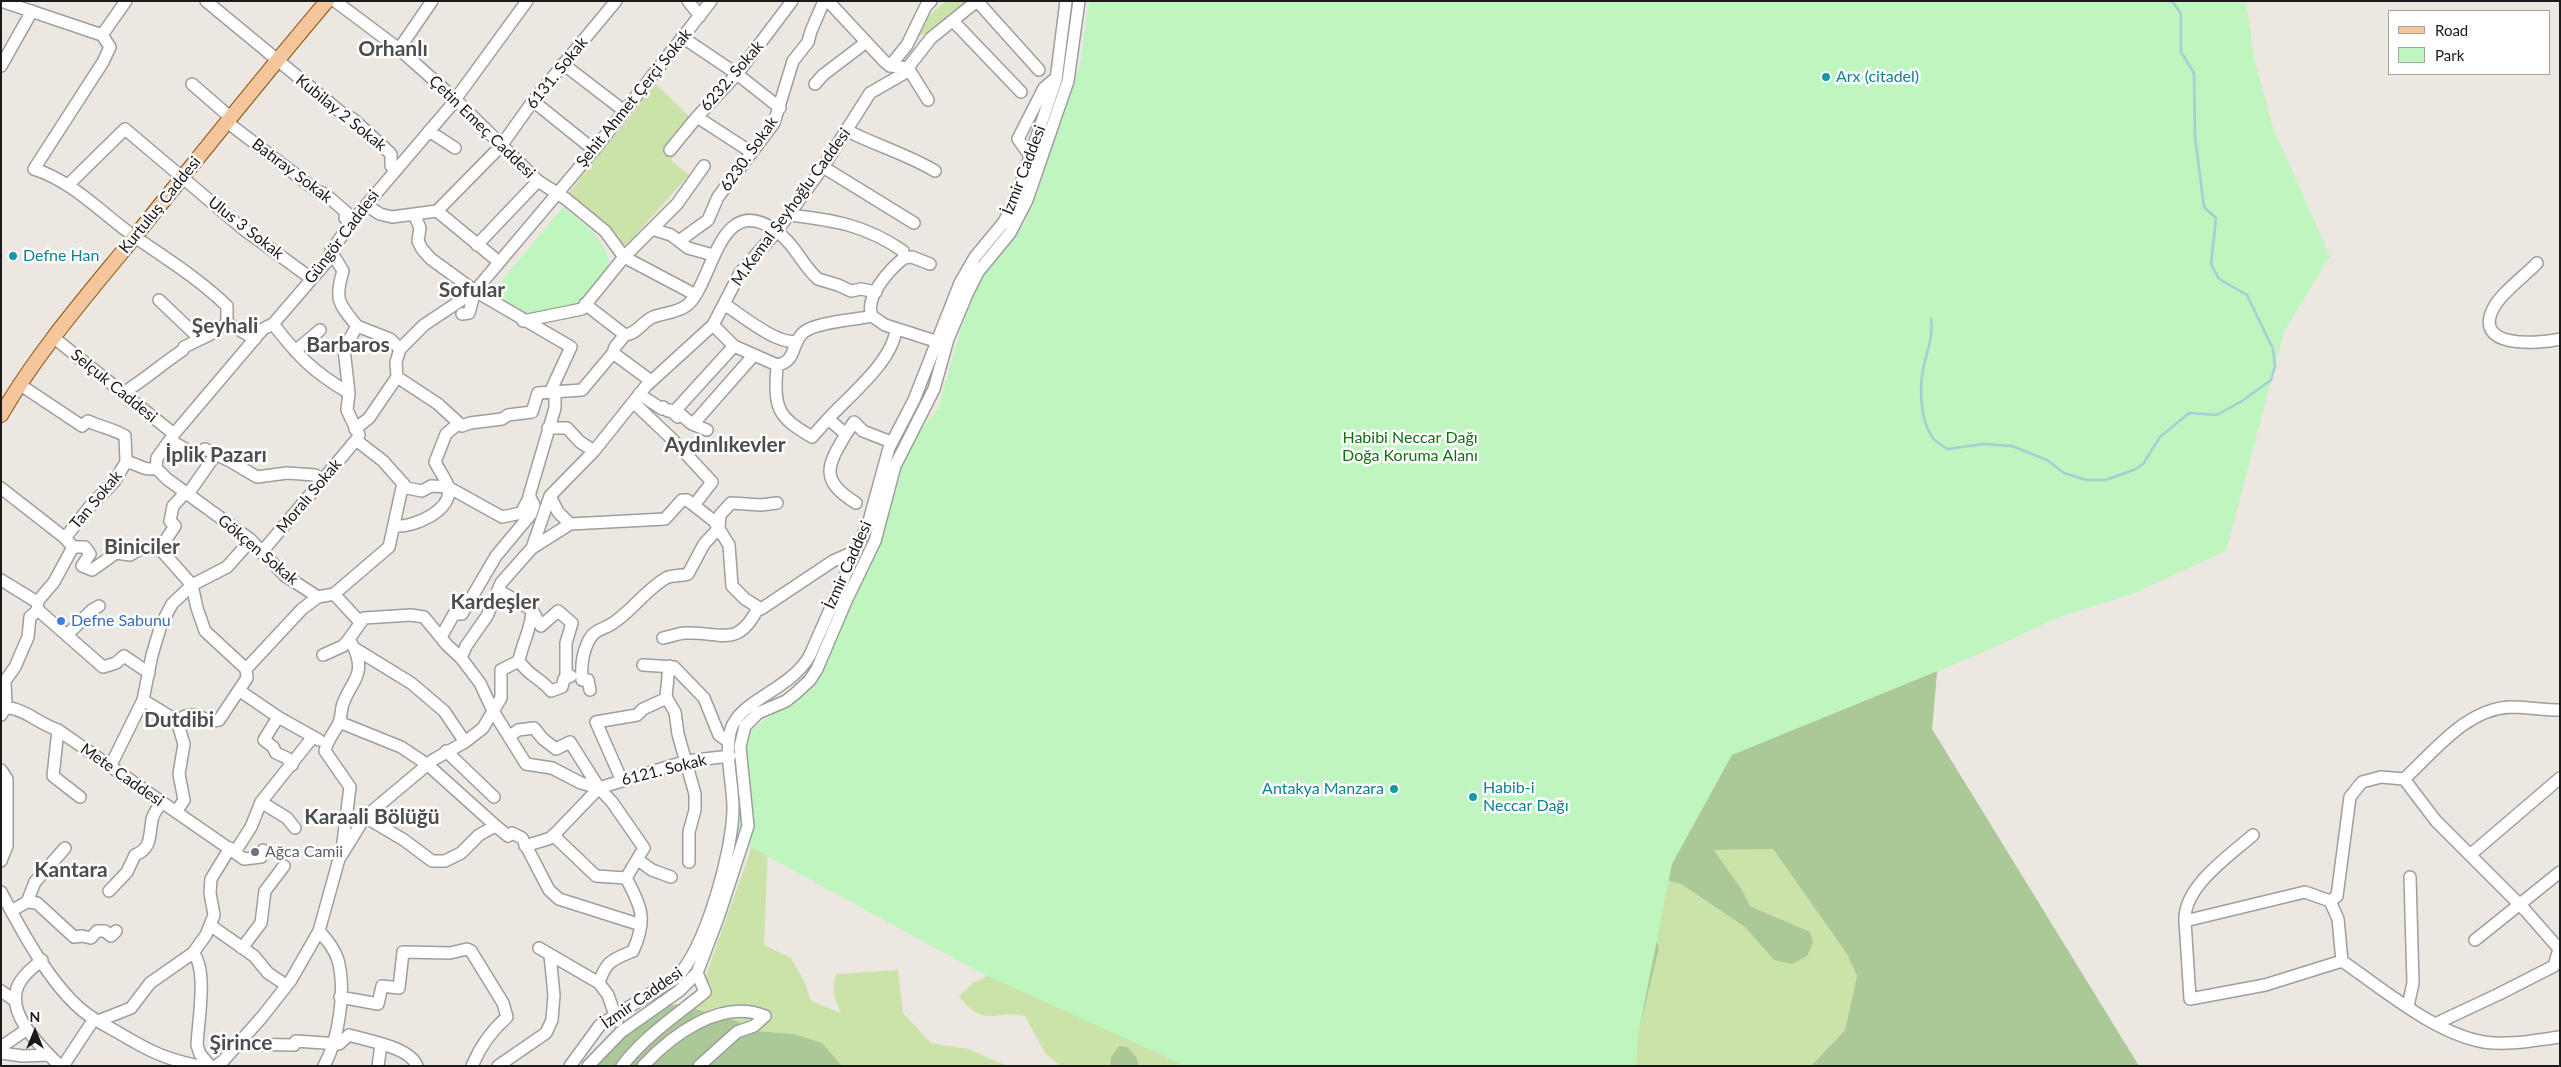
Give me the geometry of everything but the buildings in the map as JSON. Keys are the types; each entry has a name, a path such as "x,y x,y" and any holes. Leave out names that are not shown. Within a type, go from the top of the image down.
{"main road":[{"name":"Kurtuluş Caddesi","path":"1,415 19,384 53,337 276,61 328,1"}],"street":[{"path":"1,1 102,34 110,48 103,62 34,168 69,184 134,236 208,288 227,306 227,323"},
{"path":"102,34 126,1"},
{"name":"Kubilay 2 Sokak","path":"206,1 276,61 343,114 353,119 391,154 391,166 396,170"},
{"name":"Çetin Emeç Caddesi","path":"335,1 399,49 454,98 538,182 557,194 605,231 624,257"},
{"path":"399,49 432,1"},
{"name":"Güngör Caddesi","path":"156,468 157,458 172,437 255,338 263,329 273,324 330,259 331,251 351,223 449,108 454,98 527,1"},
{"name":"6131. Sokak","path":"437,211 500,146 533,101 616,1"},
{"path":"688,1 700,16"},
{"name":"Şehit Ahmet Çerçi Sokak","path":"475,291 594,150 623,110 711,1"},
{"name":"6232. Sokak","path":"670,150 697,117 737,74 792,1"},
{"name":"6230. Sokak","path":"679,241 708,220 718,197 774,123 793,61 808,42 824,1"},
{"path":"828,1 865,43 890,66 908,68 928,100"},
{"path":"890,66 907,45 926,6 931,1"},
{"path":"977,1 1039,70"},
{"name":"M.Kemal Şeyhoğlu Caddesi","path":"461,658 466,646 487,616 500,583 532,548 548,500 594,451 651,381 713,325 744,267 777,231 848,131 870,93 898,77 908,68 931,38 977,1"},
{"name":"İzmir Caddesi","path":"570,1066 600,1025 676,978 688,965 699,943 731,835 733,791 729,742 732,728 741,712 786,682 805,664 856,551 871,514 892,442 914,400 935,341 960,283 975,258 1009,213 1056,78 1066,1"},
{"name":"İzmir Caddesi","path":"588,1066 621,1032 679,991 696,973 719,915 748,826 740,747 745,726 758,713 786,701 810,680 817,669 846,601 875,541 895,466 934,389 948,339 967,294 978,272 1010,233 1023,210 1068,81 1079,1"},
{"path":"1,66 32,11"},
{"path":"953,21 1021,92"},
{"path":"682,37 737,74 780,108"},
{"path":"815,84 823,75 865,43"},
{"path":"563,64 623,110"},
{"path":"1030,156 1018,139 1044,88 1056,78"},
{"name":"Batıray Sokak","path":"192,84 228,120 317,191 326,194 346,212 345,218 351,223"},
{"path":"533,101 594,150"},
{"path":"697,117 751,152"},
{"name":"Ulus 3 Sokak","path":"69,184 125,129 242,228 312,279"},
{"path":"429,131 455,148"},
{"path":"848,131 870,142 905,154 935,171"},
{"path":"523,320 582,309 624,257 677,204 704,166"},
{"path":"823,167 914,223"},
{"path":"477,245 538,182"},
{"path":"366,205 380,214 392,217 437,211 499,262"},
{"path":"357,326 344,349 349,393 347,410 356,434 407,488 422,491 431,486 448,487 502,517 521,512 526,506 555,408 555,391 552,388 556,374 571,347 475,291 422,249 418,241 420,228 414,214"},
{"path":"789,214 844,222 866,230 903,251 904,258"},
{"path":"585,304 625,335 632,335 652,318 687,306 718,245 732,230 744,222 756,222 777,231 798,252 818,279 838,285 848,291 861,289 876,292"},
{"path":"652,229 671,235 688,248 713,255"},
{"path":"331,251 343,271 339,284 339,304 357,326 390,339 400,349"},
{"path":"624,257 694,294"},
{"path":"930,264 912,258 904,258 887,275 870,306 872,316 879,322 935,341"},
{"path":"2537,263 2494,307 2490,320 2492,330 2497,336 2508,341 2547,342 2560,339"},
{"path":"462,314 469,314 475,291"},
{"path":"475,291 424,325 400,349 396,362 397,376 438,404 462,426 470,423 502,419 508,415 532,412 538,393 582,390 614,353 615,347 625,335"},
{"path":"159,300 200,339"},
{"path":"724,304 766,331 788,342 797,341"},
{"path":"713,325 734,346 777,365 788,361 795,351 797,341 803,333 812,328 872,316"},
{"path":"227,323 255,338"},
{"path":"123,393 148,378 160,365 183,350 184,347 227,323"},
{"path":"273,324 295,351 319,375 349,393"},
{"path":"777,365 778,399 786,421 812,438 885,358 894,343 896,328"},
{"path":"295,351 320,330"},
{"name":"Selçuk Caddesi","path":"53,337 123,393 195,455 204,449 216,454"},
{"path":"673,413 734,346"},
{"path":"614,353 651,381"},
{"path":"694,423 753,356"},
{"name":"Moralı Sokak","path":"261,553 369,418 397,376"},
{"path":"19,384 82,426 88,421 102,428 116,430 125,436 126,462 135,463 141,468 150,470 156,468"},
{"path":"636,398 662,409 663,407 678,417 680,414 707,430"},
{"path":"636,398 712,482 695,504"},
{"path":"828,419 846,434"},
{"path":"856,503 837,490 829,472 831,460 846,434 854,422 863,431 892,442"},
{"path":"395,526 402,527 437,514 447,496 448,487 435,462 446,434 459,423"},
{"path":"548,428 567,428 580,442 594,451"},
{"path":"159,550 175,526 170,521 173,506 187,493 216,454 257,478 296,474 315,475 320,481"},
{"name":"Tan Sokak","path":"4,674 15,667 28,637 30,616 54,582 69,542 91,505 114,482 126,462"},
{"name":"Gökçen Sokak","path":"156,468 250,540 284,575 318,597"},
{"path":"246,669 302,609 318,597 334,594 389,547 403,483"},
{"path":"1,488 69,542 85,547 90,554 82,566 92,570 116,553 130,555 142,548 159,550 192,585 205,631 246,669 247,678 219,720 214,721 194,713 177,720"},
{"path":"529,496 548,500 570,524"},
{"path":"440,637 454,614 462,614 496,556 531,514 534,505 529,496"},
{"path":"532,548 570,524 665,519 682,500 695,504 719,528 729,545 732,586 758,608 764,608 832,562 856,551"},
{"path":"590,690 588,680 582,680 582,660 593,634 600,628 607,627 618,620 634,603 668,577 688,574 704,544 719,528 720,515 731,504 761,506 777,503"},
{"path":"110,767 143,700 161,625 172,604 192,585 227,567 250,540"},
{"path":"1,580 38,606 103,667 116,662 124,656 149,673"},
{"path":"498,590 532,610 541,626 558,611 572,623 566,643 566,677 562,688 551,691 541,679 529,675 519,661 522,647 532,623 532,610"},
{"path":"334,594 359,621 364,618 411,615 424,617 440,637 461,658 480,683 493,711 526,764 552,768 581,783 599,788"},
{"path":"67,635 92,610 100,606"},
{"path":"663,638 685,633 727,637 747,626 758,608"},
{"path":"221,1064 262,1018 286,985 319,931 344,843 350,786 325,751 327,742 339,722 342,706 358,676 360,661 352,644 364,618"},
{"path":"323,655 352,644 411,683 444,711 465,742"},
{"path":"339,859 365,817 446,751 465,742 483,728 501,698 501,670 519,661"},
{"path":"643,665 674,667 704,698 718,735 729,742"},
{"path":"669,666 667,698 675,712 678,734 695,794 695,810 690,832 689,862"},
{"path":"566,677 582,673"},
{"path":"4,674 4,711"},
{"path":"240,691 312,738 327,742"},
{"path":"622,781 596,722 637,715 643,709 667,698"},
{"path":"143,700 177,720 184,744 179,774 184,800 176,812"},
{"path":"2330,901 2336,896 2350,797 2362,782 2381,777 2404,779 2468,721 2486,712 2510,707 2560,710"},
{"name":"Mete Caddesi","path":"4,711 22,710 47,727 58,730 232,850"},
{"path":"278,717 264,740 273,746 276,754 287,758 292,765"},
{"path":"339,722 401,747 428,765 508,836 512,833 522,838 549,890 559,899 641,925"},
{"path":"509,737 518,730 534,728 542,739 556,749 570,742 599,788 612,802 644,848 626,878"},
{"path":"58,730 53,776 80,797"},
{"path":"1,991 14,1000 26,1030 61,1066 96,1020 131,1008 150,983 193,953 214,915 210,893 211,879 250,828 262,802 277,780 292,765 312,738"},
{"path":"446,751 494,797"},
{"name":"6121. Sokak","path":"599,788 687,762 730,756"},
{"path":"1,770 7,778 7,846 1,861"},
{"path":"2470,855 2560,778"},
{"path":"2404,779 2436,821 2520,905 2559,950 2554,966 2435,1024"},
{"path":"525,846 553,835 599,788"},
{"path":"109,891 127,872 135,855 142,852 149,844 154,814 162,802"},
{"path":"262,802 286,818 295,828"},
{"path":"365,817 404,840 432,861 445,861 461,852 479,834 495,826"},
{"path":"553,835 596,876 626,878"},
{"path":"2253,835 2192,892 2185,913 2190,999 2265,985 2342,961"},
{"path":"27,902 36,882 65,848"},
{"path":"232,850 244,859 261,857 263,850"},
{"path":"638,860 652,870 671,877"},
{"path":"242,948 261,923 265,891 284,866"},
{"path":"2475,940 2560,872"},
{"path":"2408,1006 2413,983 2410,877"},
{"path":"599,983 604,966 613,959 634,951 639,938 643,916 626,878"},
{"path":"1,892 42,960 82,1010 137,1045 169,1060 199,1066"},
{"path":"2185,921 2306,892 2330,901 2338,919 2342,961"},
{"path":"11,911 27,902 37,903 74,937 91,938 97,931 105,931 111,936 116,931"},
{"path":"210,925 254,956 268,973 286,985"},
{"path":"319,931 331,944 338,960 340,997 334,1042 328,1064"},
{"path":"539,948 599,983 608,995 621,1032"},
{"path":"340,997 378,1004 382,986 399,988 403,952 450,953 460,949 471,951 503,1003 507,1018 496,1026 480,1048 472,1066"},
{"path":"193,953 199,959 201,982 198,1045 200,1054 210,1066"},
{"path":"498,1066 546,1032 552,1020 554,995 550,955"},
{"path":"14,1000 19,983 42,960"},
{"path":"2342,961 2444,1030 2484,1042 2528,1041 2560,1036"},
{"path":"622,1066 632,1053 666,1022 705,992 696,973"},
{"path":"642,1066 682,1030 713,1016 753,1011 765,1016 754,1026 738,1032 699,1066"},
{"path":"3,1066 3,1051 26,1030"},
{"path":"237,1044 294,1045 296,1041 334,1042 339,1044 349,1035 381,1046 405,1051 415,1060 417,1066"},
{"path":"378,1066 381,1046"},
{"path":"3,1051 23,1056 49,1055"}],"green space":[{"path":"946,1 974,1 931,32 916,37 924,20"},
{"name":"Habibi Neccar Dağı Doğa Koruma Alanı","path":"1089,1 2246,1 2254,58 2273,128 2330,256 2284,332 2226,551 2132,594 2059,617 1977,655 1732,755 1672,864 1638,1035 1636,1066 1186,1066 979,972 738,840 742,779 737,742 815,679 897,458 938,409 974,282 1023,227 1080,65"},
{"path":"656,84 695,122 671,160 689,175 624,248 568,194"},
{"path":"563,207 598,238 608,257 608,268 601,282 579,305 520,314 493,291"},
{"path":"1950,529 1932,729 2139,1066 1811,1066 1845,1030 1857,976 1847,954 1773,849 1714,850 1742,890 1750,906 1810,932 1813,942 1807,956 1792,964 1774,960 1745,927 1681,884 1652,877 1652,931 1659,948 1630,1066 1292,1066"},
{"path":"773,717 764,945 791,958 805,983 811,1001 841,1013 835,998 834,989 837,974 898,970 903,1013 931,1043 968,1049 1007,1066 842,1066 794,1034 756,1031 737,1021 694,1008 747,861 757,827"},
{"path":"1773,849 1847,954 1857,976 1845,1030 1811,1066 1630,1066 1652,877 1681,884 1745,927 1774,960 1779,918 1750,906 1742,890 1714,850"},
{"path":"1003,968 1182,1057 1185,1066 1139,1066 1137,1058 1111,1057 1110,1066 1061,1066 1045,1053 1025,1016 1014,1014 982,1015 975,1012 959,996 973,983"},
{"path":"679,1004 737,1021 756,1031 794,1034 822,1043 842,1066 593,1066 649,1008"},
{"path":"1119,1046 1127,1047 1137,1058 1139,1066 1110,1066 1111,1057"}],"waterway":[{"path":"1931,319 1931,335 1923,370 1921,400 1922,410 1932,437 1947,449 1984,444 2012,446 2047,460 2064,473 2086,480 2106,480 2136,469 2143,464 2160,437 2189,413 2217,415 2242,401 2271,380 2275,366 2273,349 2247,295 2219,279 2211,264 2216,218 2204,207 2195,137 2194,73 2181,52 2181,14 2172,1"}],"place":[{"name":"Arx (citadel)","path":"1826,77"},
{"name":"Defne Han","path":"13,256"},
{"name":"Defne Sabunu","path":"61,621"},
{"name":"Antakya Manzara","path":"1394,789"},
{"name":"Habib-i Neccar Dağı","path":"1473,797"},
{"name":"Ağca Camii","path":"255,852"}],"district":[{"name":"Orhanlı","path":"393,49"},
{"name":"Sofular","path":"472,290"},
{"name":"Şeyhali","path":"225,326"},
{"name":"Barbaros","path":"348,345"},
{"name":"Aydınlıkevler","path":"725,445"},
{"name":"İplik Pazarı","path":"216,455"},
{"name":"Biniciler","path":"142,547"},
{"name":"Kardeşler","path":"495,602"},
{"name":"Dutdibi","path":"179,720"},
{"name":"Karaali Bölüğü","path":"372,817"},
{"name":"Kantara","path":"71,870"},
{"name":"Şirince","path":"241,1043"}]}
